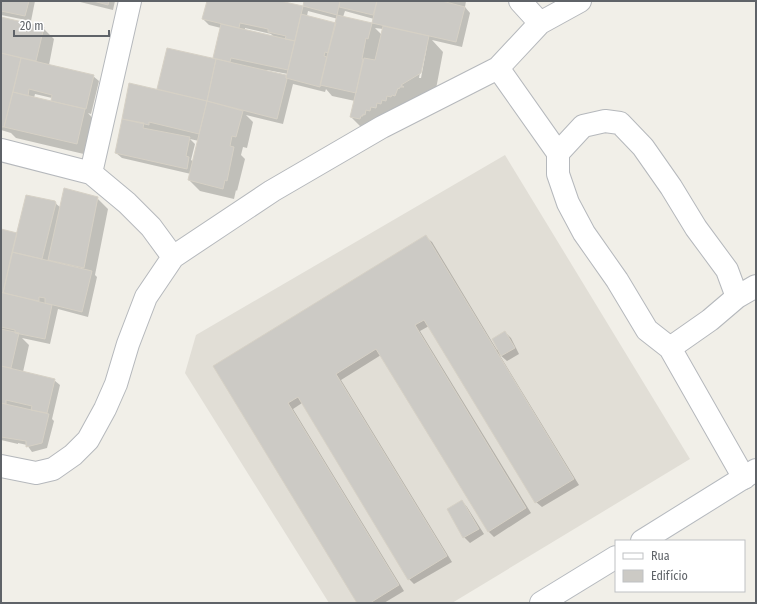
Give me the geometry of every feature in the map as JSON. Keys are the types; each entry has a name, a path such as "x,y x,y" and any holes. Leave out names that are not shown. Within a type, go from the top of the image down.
{"street":[{"path":"91,173 130,1"},
{"path":"520,1 540,24"},
{"path":"1,466 36,473 53,469 74,455 88,440 105,409 113,390 128,344 146,297 173,257 272,191 382,127 498,68 540,24 580,1"},
{"path":"498,68 558,153 558,174 568,203 584,233 617,280 647,330 670,348 750,474 644,540"},
{"path":"558,153 583,126 605,121 620,123 643,147 672,187 696,228 727,270 737,297"},
{"path":"1,150 91,173 127,203 151,228 173,257"},
{"path":"670,348 710,320 737,297 756,286"},
{"path":"541,603 615,558"}],"shaded area":[{"path":"505,155 690,459 452,603 329,603 185,373 196,335"}],"building":[{"path":"1,1 29,1 25,16 1,11"},
{"path":"93,1 109,1 108,5"},
{"path":"207,1 280,1 303,6 295,41 285,39 286,36 268,32 268,29 240,23 239,28 202,19"},
{"path":"304,1 340,1 337,15 303,6"},
{"path":"340,1 377,1 373,15 339,7"},
{"path":"377,1 442,1 465,7 456,42 372,23"},
{"path":"301,14 336,23 328,53 325,52 324,56 327,57 320,87 286,78"},
{"path":"337,15 372,23 368,39 366,38 356,93 320,85"},
{"path":"1,17 44,27 36,61 1,53"},
{"path":"221,24 295,41 288,70 231,58 230,62 213,58"},
{"path":"383,26 429,36 421,73 401,85 404,87 398,88 395,96 387,96 386,101 382,100 381,104 377,103 376,108 371,107 370,111 366,110 365,115 363,114 360,119 350,117 364,58 375,60"},
{"path":"167,48 216,59 207,101 157,89"},
{"path":"1,53 21,58 4,127 1,127"},
{"path":"21,58 94,75 86,109 51,101 52,95 29,89 28,96 13,92"},
{"path":"216,59 286,75 287,79 277,119 207,101"},
{"path":"129,83 207,101 199,134 149,122 149,125 122,119"},
{"path":"13,92 85,109 77,144 4,127"},
{"path":"207,101 243,111 236,137 232,136 230,146 234,147 227,181 225,180 223,189 188,180"},
{"path":"122,119 144,123 143,128 190,137 186,156 189,157 187,169 115,153"},
{"path":"64,188 98,197 84,268 48,260"},
{"path":"26,195 55,201 56,203 42,259 12,252"},
{"path":"1,229 17,233 3,293 1,292"},
{"path":"426,235 574,479 535,503 424,320 415,325 526,508 488,532 376,349 336,374 447,556 408,580 298,397 288,403 399,585 370,603 357,603 213,366"},
{"path":"12,252 92,271 82,312 45,303 45,298 39,297 39,301 3,293"},
{"path":"1,292 52,305 45,339 15,333 15,330 1,327"},
{"path":"1,329 19,333 11,368 1,366"},
{"path":"505,331 515,348 501,356 492,339"},
{"path":"1,366 55,379 47,413 31,410 32,406 6,400 6,404 1,403"},
{"path":"1,403 49,414 42,443 26,447 26,441 1,437"},
{"path":"462,500 479,529 463,538 447,509"}]}
